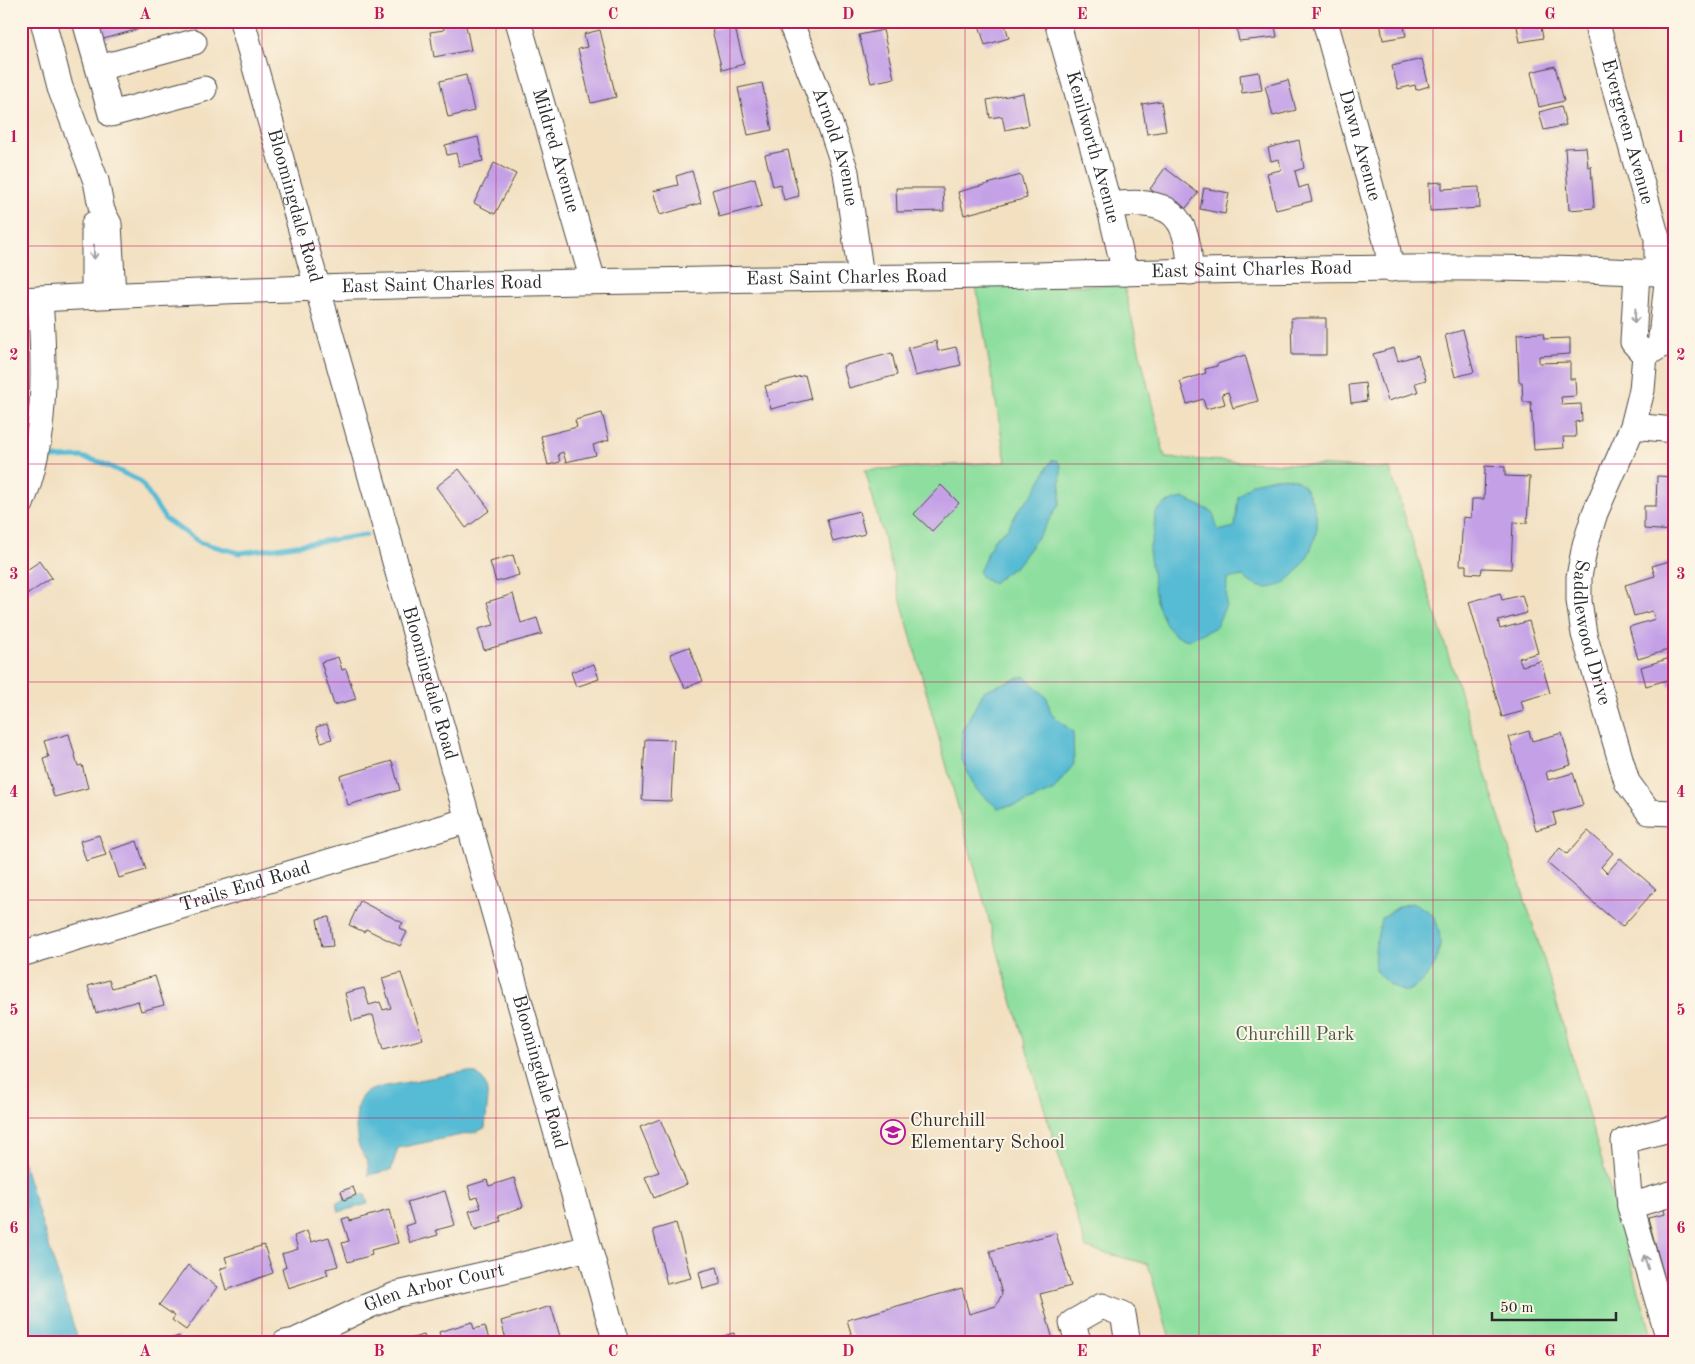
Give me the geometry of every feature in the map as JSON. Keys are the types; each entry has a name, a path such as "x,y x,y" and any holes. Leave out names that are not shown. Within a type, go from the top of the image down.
{"street":[{"name":"Bloomingdale Road","path":"242,21 616,1343"},
{"name":"Mildred Avenue","path":"518,21 593,282"},
{"name":"Arnold Avenue","path":"790,21 825,109 846,172 861,278"},
{"name":"Kenilworth Avenue","path":"1057,21 1109,205 1125,273"},
{"name":"Dawn Avenue","path":"1325,21 1384,233 1391,269"},
{"name":"Evergreen Avenue","path":"1596,21 1657,238 1659,273"},
{"path":"104,296 110,224 102,212 96,181 60,87 45,30 86,25 111,114 204,89"},
{"path":"99,68 194,42"},
{"path":"1109,205 1136,202 1155,203 1172,215 1184,226 1186,232 1190,245 1190,272"},
{"name":"East Saint Charles Road","path":"31,300 318,288 1125,273 1391,269 1659,273"},
{"name":"Saddlewood Drive","path":"1659,273 1633,342 1645,355 1642,390 1633,426 1595,514 1584,545 1579,577 1579,601 1584,634 1626,782 1649,812 1674,813"},
{"path":"21,504 37,449 43,376 31,300"},
{"path":"1633,426 1674,430"},
{"name":"Trails End Road","path":"21,954 469,820"},
{"path":"1670,1343 1630,1206 1624,1140 1674,1128"},
{"path":"1630,1206 1674,1193"},
{"name":"Glen Arbor Court","path":"285,1343 295,1341 351,1313 398,1294 504,1270 588,1248"},
{"path":"1079,1343 1072,1323 1102,1306 1123,1314 1128,1343"}],"green space":[{"name":"Churchill Park","path":"976,285 1124,286 1165,458 1390,469 1547,970 1654,1343 1171,1343 1148,1264 1086,1248 1001,963 865,470 1006,462"}],"water":[{"path":"1057,460 1061,466 1060,503 1017,565 993,583 983,579 979,572 994,539 1008,528 1019,509 1034,492 1051,461"},
{"path":"1274,478 1292,479 1302,484 1311,499 1316,514 1317,528 1314,541 1301,567 1291,578 1280,585 1268,588 1255,585 1243,576 1227,579 1226,605 1216,627 1188,640 1176,636 1166,625 1156,601 1149,550 1154,531 1155,513 1166,503 1183,498 1213,512 1218,531 1235,527 1238,496 1253,483"},
{"path":"1024,676 1047,698 1051,714 1073,732 1074,764 1054,790 1022,804 998,808 976,790 961,758 962,730 985,690"},
{"path":"1412,903 1432,915 1436,921 1440,943 1439,954 1430,973 1423,981 1405,992 1382,978 1377,971 1375,953 1381,918 1400,906"},
{"path":"463,1072 473,1073 485,1083 487,1100 485,1128 476,1132 398,1148 391,1170 368,1175 367,1162 359,1146 356,1127 358,1105 363,1095 381,1087"},
{"path":"21,1156 79,1343 21,1343"},
{"path":"365,1194 368,1204 339,1212 336,1203"}],"building":[{"path":"95,21 144,21 146,27 100,40"},
{"path":"443,21 465,21 471,50 434,57 430,32 444,30"},
{"path":"978,21 1004,21 1009,38 985,45"},
{"path":"1248,21 1274,21 1277,37 1239,41 1237,30 1249,27"},
{"path":"1380,21 1403,21 1406,36 1383,40"},
{"path":"1516,21 1540,21 1543,38 1520,42"},
{"path":"734,24 744,64 722,70 712,30"},
{"path":"600,30 616,97 591,103 578,49 587,47 584,34"},
{"path":"883,30 894,78 871,83 859,35"},
{"path":"1422,59 1429,86 1416,90 1415,85 1398,89 1392,66"},
{"path":"1555,66 1564,101 1539,107 1531,72"},
{"path":"1259,72 1262,90 1242,93 1240,75"},
{"path":"466,75 474,111 448,117 440,81"},
{"path":"1288,80 1296,110 1273,116 1265,86"},
{"path":"762,83 772,130 748,135 738,88"},
{"path":"1023,93 1029,125 1005,130 1002,116 990,118 987,100"},
{"path":"1161,101 1166,131 1147,134 1142,104"},
{"path":"1561,106 1566,125 1544,130 1539,112"},
{"path":"478,137 483,161 459,166 456,153 447,155 445,145"},
{"path":"1299,140 1304,168 1295,171 1299,188 1308,185 1312,201 1276,210 1267,173 1281,170 1279,159 1271,161 1268,148"},
{"path":"1586,147 1588,167 1591,166 1594,208 1569,210 1565,148"},
{"path":"788,150 799,196 784,200 780,184 773,186 765,155"},
{"path":"1674,160 1674,181 1672,181 1666,162"},
{"path":"494,163 516,174 495,214 474,203"},
{"path":"1165,168 1198,193 1182,213 1150,189"},
{"path":"692,171 701,203 660,215 653,191 678,185 676,176"},
{"path":"1021,175 1027,198 964,215 958,192"},
{"path":"755,178 762,206 719,217 712,190"},
{"path":"1442,182 1442,189 1479,187 1480,208 1430,211 1429,183"},
{"path":"896,188 943,188 944,211 897,212"},
{"path":"1204,188 1229,193 1225,214 1200,209"},
{"path":"1291,318 1326,318 1326,355 1292,355"},
{"path":"1463,330 1474,372 1455,377 1445,335"},
{"path":"1543,333 1544,339 1570,338 1570,354 1539,356 1539,363 1570,362 1570,379 1575,379 1576,396 1561,397 1562,405 1581,404 1582,421 1575,422 1576,437 1563,437 1564,448 1534,450 1531,402 1523,402 1522,382 1519,382 1517,334"},
{"path":"936,341 938,351 956,347 961,365 915,376 908,348"},
{"path":"1394,348 1398,361 1418,355 1426,380 1415,383 1418,392 1388,401 1373,354"},
{"path":"892,353 897,375 849,388 843,366"},
{"path":"1245,355 1258,401 1233,408 1228,392 1222,394 1225,404 1206,409 1203,399 1187,404 1180,381 1206,373 1205,369"},
{"path":"805,375 811,399 771,409 765,386"},
{"path":"1365,383 1367,401 1351,403 1349,385"},
{"path":"602,413 609,440 593,445 596,455 566,462 563,452 558,454 560,462 548,465 541,436 577,427 575,420"},
{"path":"1485,466 1505,467 1505,476 1530,477 1527,523 1513,522 1511,569 1482,568 1481,574 1466,573 1466,565 1460,565 1463,517 1471,518 1472,499 1484,499"},
{"path":"459,469 490,510 466,528 436,487"},
{"path":"1657,476 1674,477 1674,531 1644,529 1644,506 1656,506"},
{"path":"941,485 959,503 932,531 914,514"},
{"path":"859,511 865,534 833,542 827,519"},
{"path":"513,555 519,575 496,582 490,562"},
{"path":"1673,560 1674,685 1669,686 1667,680 1646,686 1641,667 1670,658 1668,650 1638,659 1629,627 1655,619 1652,611 1634,616 1625,585 1655,576 1652,566"},
{"path":"40,561 52,578 28,594 21,584 21,574"},
{"path":"1500,593 1502,600 1522,595 1527,613 1498,621 1500,629 1529,621 1538,653 1519,658 1522,666 1541,661 1550,693 1521,701 1524,711 1502,717 1469,602"},
{"path":"513,594 521,623 537,618 542,634 484,650 478,629 494,625 487,602"},
{"path":"689,647 703,681 685,688 670,654"},
{"path":"338,657 342,670 346,669 356,699 334,705 321,662"},
{"path":"594,664 599,679 576,687 571,672"},
{"path":"327,724 332,739 321,742 316,727"},
{"path":"1529,731 1532,741 1562,733 1571,765 1546,772 1548,780 1573,773 1583,805 1553,813 1556,824 1536,830 1509,737"},
{"path":"69,734 78,766 82,765 88,788 54,797 43,759 49,757 44,741"},
{"path":"645,739 674,740 671,801 642,800"},
{"path":"392,761 400,790 348,805 340,776"},
{"path":"1588,831 1613,853 1601,867 1607,873 1620,858 1656,889 1622,927 1547,863 1560,848 1567,854"},
{"path":"99,835 106,855 86,861 80,841"},
{"path":"137,841 146,870 119,878 110,850"},
{"path":"360,901 403,923 399,928 407,932 400,946 366,929 364,932 349,925"},
{"path":"329,917 333,946 322,947 317,919"},
{"path":"401,973 423,1039 383,1050 373,1015 352,1021 345,993 364,988 369,1005 380,1002 383,1010 391,1008 382,978"},
{"path":"155,976 164,1005 141,1011 138,1001 96,1013 88,986 109,980 112,988"},
{"path":"660,1119 687,1184 654,1198 645,1177 659,1172 640,1127"},
{"path":"514,1178 523,1207 499,1215 501,1221 475,1230 469,1211 481,1208 477,1197 472,1199 468,1186 487,1180 489,1186"},
{"path":"353,1187 356,1195 344,1200 341,1191"},
{"path":"445,1191 455,1225 436,1230 438,1235 410,1243 405,1226 414,1223 407,1202"},
{"path":"1674,1198 1674,1277 1665,1280 1648,1218 1665,1214 1662,1201"},
{"path":"389,1210 398,1243 371,1250 372,1255 348,1262 342,1243 349,1241 342,1219 349,1217 350,1221"},
{"path":"676,1223 691,1278 667,1284 653,1230"},
{"path":"307,1231 311,1242 329,1237 338,1266 326,1269 328,1275 288,1288 282,1269 286,1267 282,1254 298,1249 294,1236"},
{"path":"1056,1233 1071,1286 1040,1294 1054,1343 854,1343 847,1320 962,1288 969,1314 996,1306 1002,1294 990,1251"},
{"path":"264,1245 273,1273 226,1290 220,1269 228,1266 225,1257"},
{"path":"188,1265 217,1287 186,1330 172,1320 175,1316 159,1305"},
{"path":"717,1267 721,1284 703,1289 699,1272"},
{"path":"551,1306 562,1343 507,1343 501,1321"},
{"path":"472,1322 474,1329 485,1326 490,1343 442,1343 439,1332"},
{"path":"734,1333 736,1343 702,1343 702,1342"},
{"path":"424,1335 427,1343 401,1343 401,1341"},
{"path":"179,1336 181,1343 159,1343 159,1342"}],"waterway":[{"path":"21,440 30,445"},
{"path":"43,453 51,458 81,457 100,462 140,481 165,519 201,543 240,553 366,535"}],"place":[{"name":"Churchill Elementary School","path":"893,1132"}]}
